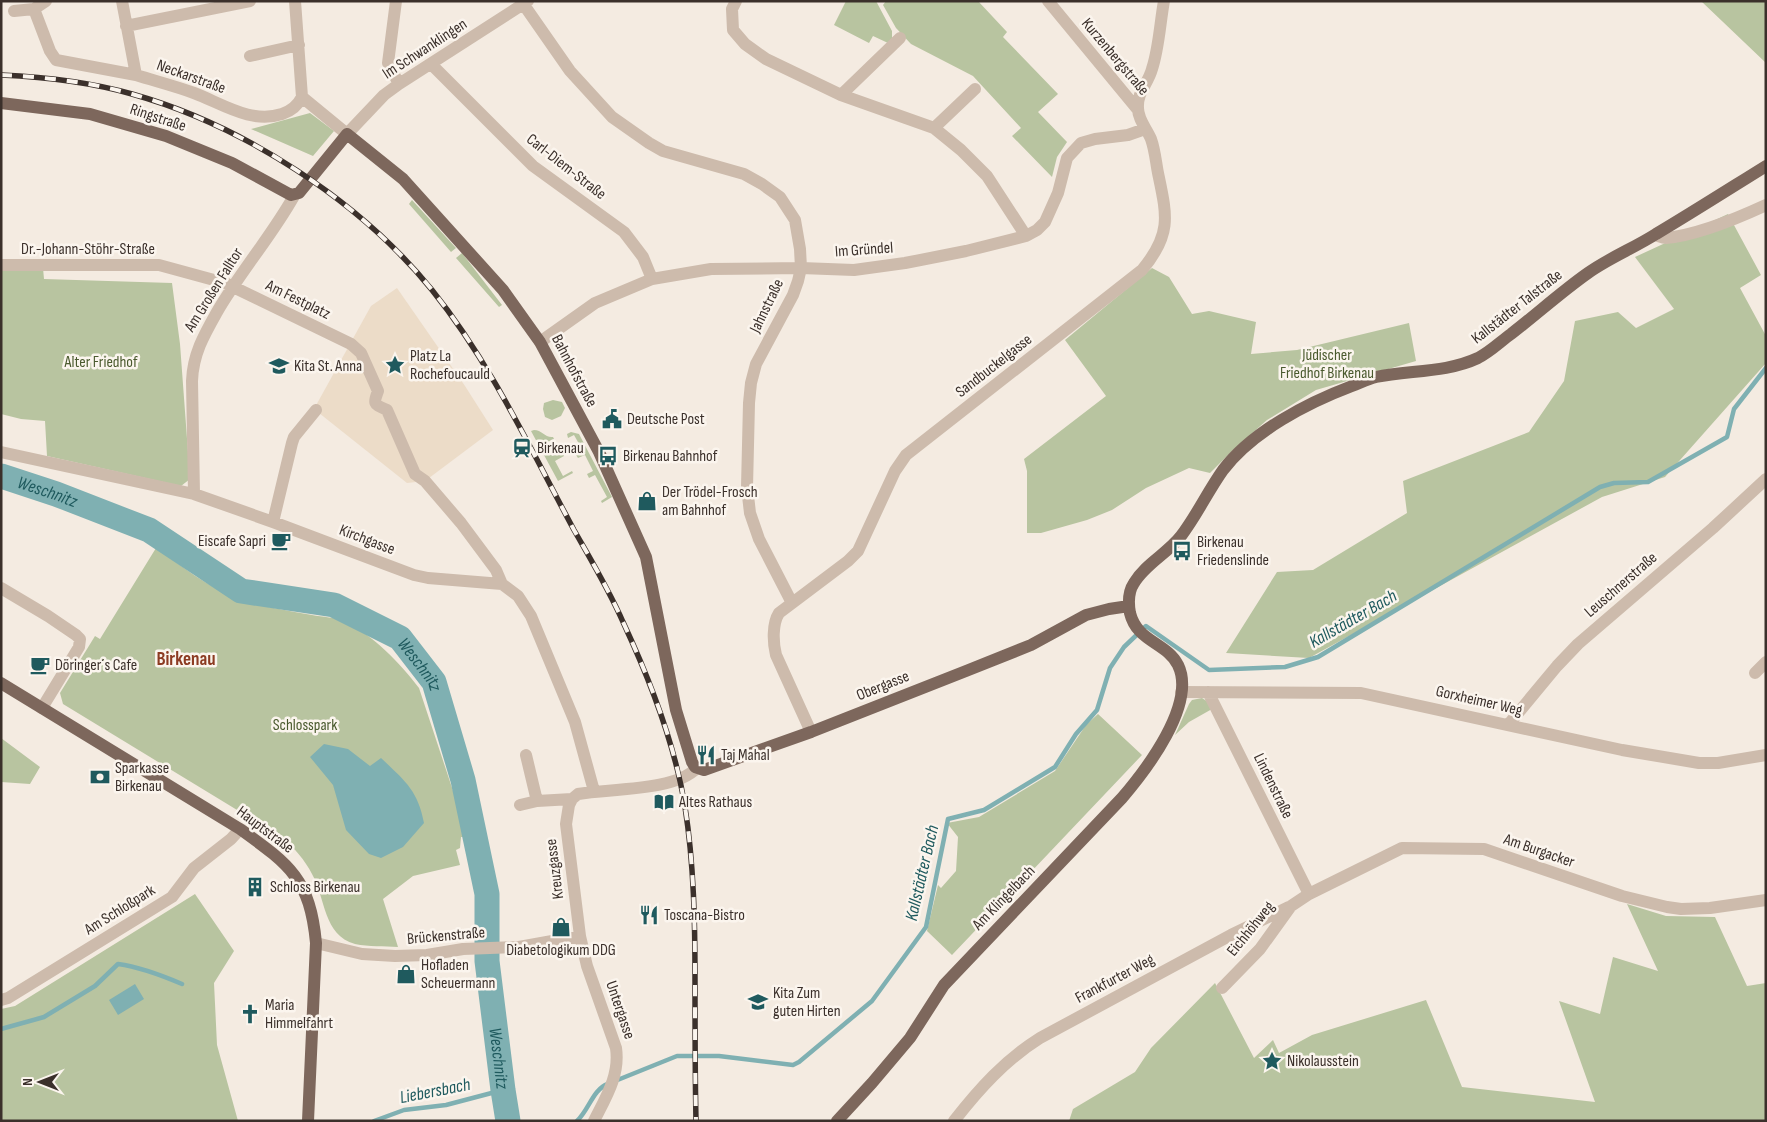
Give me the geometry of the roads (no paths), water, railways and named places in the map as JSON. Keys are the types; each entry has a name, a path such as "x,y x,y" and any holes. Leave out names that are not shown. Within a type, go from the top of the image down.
{"main road":[{"name":"Ringstraße","path":"1,103 90,114 166,136 232,163 288,195 294,196"},
{"name":"Am Großen Falltor","path":"294,196 304,188 347,134"},
{"name":"Bahnhofstraße","path":"347,134 403,179 502,290 540,342 599,452 646,557 676,710 692,762 697,768"},
{"name":"Kallstädter Talstraße","path":"1128,606 1130,591 1139,575 1181,536 1224,470 1252,441 1272,426 1325,396 1376,378 1449,367 1479,358 1589,272 1655,235 1766,166"},
{"name":"Obergasse","path":"697,768 704,770 811,732 1031,645 1086,615 1102,610 1128,606"},
{"path":"1128,606 1132,619 1140,632 1170,654 1178,666 1181,692"},
{"name":"Hauptstraße","path":"1,683 240,829 273,853 301,884 312,915 316,943 308,1121"},
{"name":"Am Klingelbach","path":"837,1121 872,1084 910,1038 944,985 1122,798 1140,776 1167,733 1177,710 1181,692"}],"street":[{"path":"14,10 34,9 46,1"},
{"name":"Neckarstraße","path":"122,1 136,75 193,93 246,115 257,117 286,112 295,106 302,97"},
{"path":"126,26 250,1"},
{"path":"295,1 302,97 347,134"},
{"path":"396,1 388,63 399,84"},
{"path":"736,1 732,10 733,30 745,44 766,59 841,95 934,128 961,150 987,176 1026,236"},
{"name":"Kurzenbergstraße","path":"1048,1 1138,110"},
{"path":"1138,110 1139,96 1149,79 1153,67 1164,1"},
{"name":"Im Schwanklingen","path":"347,134 384,95 399,84 526,3"},
{"name":"Jahnstraße","path":"526,3 570,71 612,117 649,144 664,151 744,174 772,190 780,197 795,220 801,268 793,295 756,364 751,383 748,403 747,487 750,513 759,539 792,604"},
{"path":"34,9 50,52 56,60 136,75"},
{"path":"841,95 900,38"},
{"path":"250,56 299,45"},
{"name":"Carl-Diem-Straße","path":"431,64 533,166 624,232 644,257 652,279"},
{"path":"934,128 975,89"},
{"name":"Sandbuckelgasse","path":"811,732 780,666 774,647 776,617 848,561 858,551 895,471 906,455 1142,270 1155,255 1165,229 1165,208 1152,140 1145,129 1138,110"},
{"name":"Im Gründel","path":"540,342 595,304 652,279 711,269 801,268 854,270 905,263 966,251 1026,236 1037,230 1045,222 1058,193 1067,158 1081,144 1094,139 1128,135 1145,129"},
{"name":"Am Großen Falltor","path":"194,494 192,381 194,359 201,339 232,286 294,196"},
{"path":"1655,235 1664,238 1698,230 1738,218 1766,205"},
{"name":"Dr.-Johann-Stöhr-Straße","path":"1,265 159,265 232,286"},
{"name":"Am Festplatz","path":"232,286 351,344 361,353 378,391 374,400 375,404 387,410 415,474 425,481 461,524 496,570 502,584"},
{"path":"273,522 294,437 316,410"},
{"name":"Kirchgasse","path":"1,452 194,494 414,575 428,578 502,584"},
{"name":"Leuschnerstraße","path":"1508,725 1557,666 1578,644 1766,480"},
{"path":"502,584 518,596 531,616 578,732 594,791 578,794 572,799 520,805"},
{"path":"1,588 76,634 80,639 79,647 42,708"},
{"name":"Gorxheimer Weg","path":"1181,692 1361,693 1622,750 1699,764 1718,763 1766,755"},
{"name":"Lindenstraße","path":"1208,692 1309,894"},
{"path":"526,755 537,802"},
{"name":"Obergasse","path":"594,791 643,788 691,774 697,768"},
{"name":"Kreuzgasse","path":"572,799 569,805 566,824 580,936"},
{"name":"Am Schloßpark","path":"3,998 172,897 194,868 231,839 240,829"},
{"name":"Am Burgacker","path":"1309,894 1402,848 1484,848 1622,896 1667,908 1710,908 1766,900"},
{"name":"Eichhöhweg","path":"1222,988 1260,949 1291,906 1309,894"},
{"name":"Frankfurter Weg","path":"954,1121 996,1072 1023,1049 1040,1038 1231,935 1291,906"},
{"name":"Brückenstraße","path":"316,943 362,954 395,956 427,955 462,949 519,947 580,936"},
{"name":"Untergasse","path":"580,936 587,966 616,1048 618,1059 616,1073 610,1090 594,1121"}],"water":[{"path":"324,744 348,749 370,766 381,758 409,786 418,802 424,823 403,847 381,858 369,854 346,830 333,785 310,757"},
{"path":"135,984 144,999 118,1015 109,1000"}],"waterway":[{"name":"Kallstädter Bach","path":"615,1081 677,1056 719,1056 793,1065 872,1001 926,927 948,819 984,810 1055,767 1076,734 1097,710 1110,668 1124,647 1146,626 1209,670 1285,667 1318,657 1600,487 1614,483 1648,482 1727,437 1734,409 1766,368"},
{"name":"Weschnitz","path":"1,476 56,494 149,530 241,591 334,605 400,638 434,682 463,780 487,894 487,961 508,1121"},
{"name":"Liebersbach","path":"1,1029 44,1017 95,986 118,964 134,967 182,984"},
{"name":"Kallstädter Bach","path":"577,1121 599,1090 608,1084"},
{"name":"Liebersbach","path":"374,1121 404,1110 446,1105 503,1090"}],"railway":[{"path":"1,75 67,81 100,86 132,94 216,125 257,146 297,170 335,197 370,226 403,257 432,290 472,346 508,406 612,598 643,667 675,760 685,807 692,872 695,937 696,1121"}],"place":[{"name":"Platz La Rochefoucauld","path":"395,365"},
{"name":"Kita St. Anna","path":"279,366"},
{"name":"Deutsche Post","path":"612,419"},
{"name":"Birkenau","path":"522,448"},
{"name":"Birkenau Bahnhof","path":"608,456"},
{"name":"Der Trödel-Frosch am Bahnhof","path":"647,501"},
{"name":"Eiscafe Sapri","path":"281,541"},
{"name":"Birkenau Friedenslinde","path":"1182,551"},
{"name":"Döringer´s Cafe","path":"40,665"},
{"name":"Taj Mahal","path":"706,755"},
{"name":"Sparkasse Birkenau","path":"100,777"},
{"name":"Altes Rathaus","path":"664,802"},
{"name":"Schloss Birkenau","path":"255,887"},
{"name":"Toscana-Bistro","path":"649,915"},
{"name":"Diabetologikum DDG","path":"561,927"},
{"name":"Hofladen Scheuermann","path":"406,974"},
{"name":"Kita Zum guten Hirten","path":"758,1002"},
{"name":"Maria Himmelfahrt","path":"250,1014"},
{"name":"Nikolausstein","path":"1272,1061"}],"district":[{"name":"Birkenau","path":"186,659"}],"park label":[{"name":"Alter Friedhof","path":"101,362"},
{"name":"Jüdischer Friedhof Birkenau","path":"1327,364"},
{"name":"Schlosspark","path":"305,725"}]}
